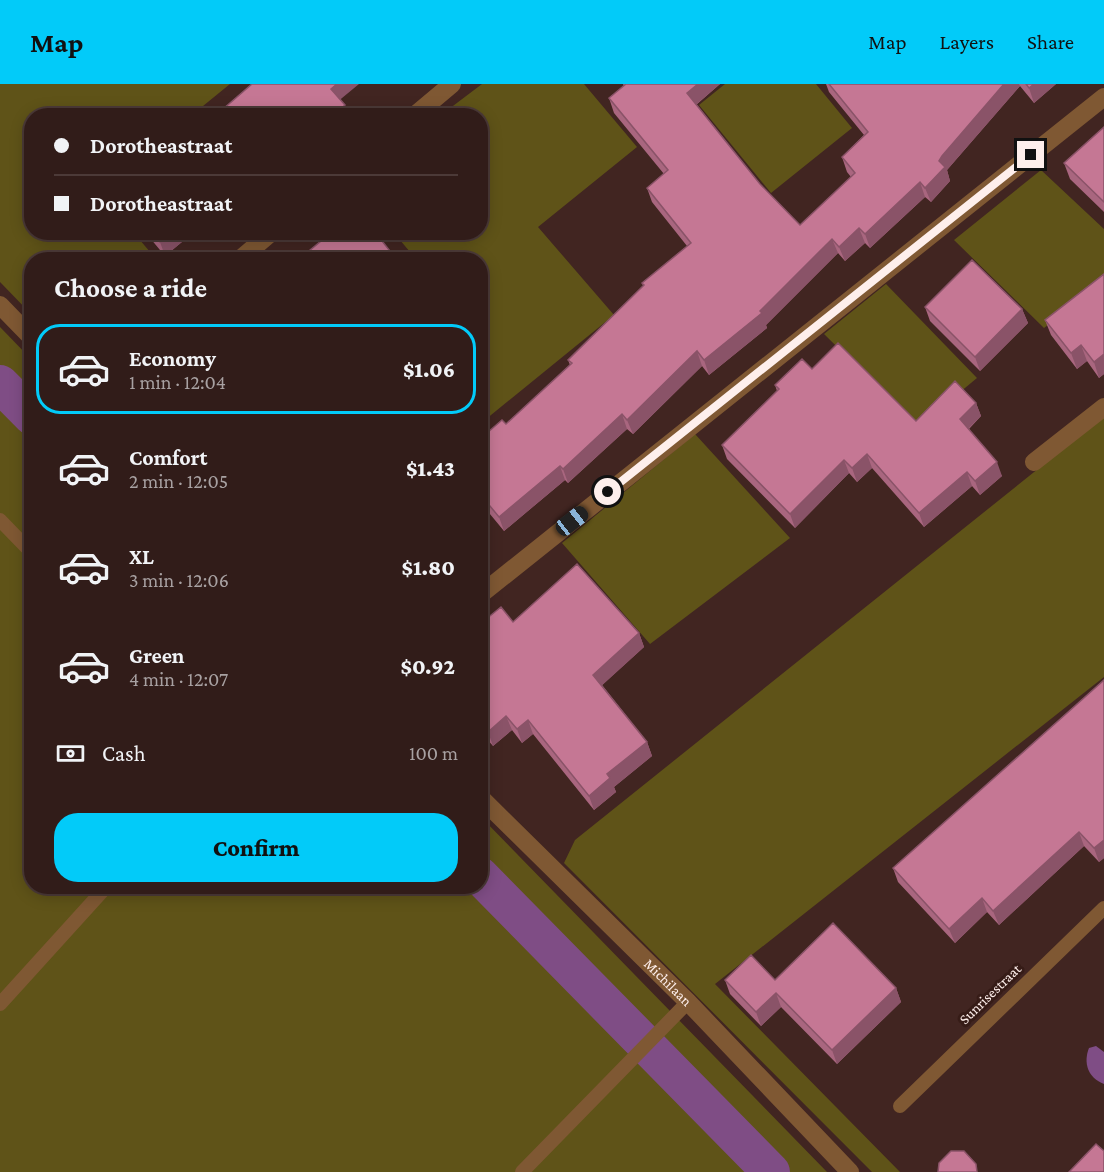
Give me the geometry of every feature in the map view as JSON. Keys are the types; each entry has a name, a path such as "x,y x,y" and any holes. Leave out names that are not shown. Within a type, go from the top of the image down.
{"street":[{"path":"424,108 452,84"},
{"path":"488,589 1104,96"},
{"path":"248,252 263,240"},
{"path":"0,305 24,330"},
{"path":"1034,462 1104,407"},
{"name":"Michilaan","path":"488,805 688,1002 850,1172"}],"lane":[{"path":"0,520 24,545"},
{"path":"0,1004 100,894"},
{"name":"Sunrisestraat","path":"900,1106 1104,908"},
{"path":"522,1172 688,1002"}],"shaded area":[{"path":"0,84 230,84 201,108 24,108 24,240 140,240 150,252 24,252 24,307 0,282"},
{"path":"482,84 584,84 637,147 538,227 614,315 488,417 488,252 410,252 400,240 488,240 488,108 450,108"},
{"path":"725,84 816,84 852,128 771,193 699,105"},
{"path":"1041,170 1104,229 1104,281 1044,328 954,240"},
{"path":"886,284 977,378 918,427 824,334"},
{"path":"0,327 24,352 24,894 488,894 488,824 827,1172 0,1172"},
{"path":"1104,416 1104,677 715,984 900,1172 872,1172 564,863 575,840"},
{"path":"695,434 790,538 650,644 562,543"},
{"path":"1096,1046 1104,1052 1104,1084 1094,1078 1088,1069 1089,1048"}],"building":[{"path":"252,84 337,84 331,89 345,105 342,108 224,108"},
{"path":"626,84 698,84 687,93 760,184 800,225 855,173 842,157 868,132 829,84 1004,84 942,156 939,161 945,167 925,188 920,182 865,234 859,228 839,247 832,239 760,311 762,313 704,360 697,351 627,420 622,414 563,469 560,466 499,517 488,504 488,432 502,420 506,424 572,363 568,360 644,285 642,283 691,243 647,188 668,170 609,98"},
{"path":"1104,127 1104,202 1064,163"},
{"path":"322,240 381,240 391,252 308,252"},
{"path":"972,260 1022,309 975,357 925,307"},
{"path":"1104,274 1104,357 1103,355 1094,362 1081,345 1071,353 1045,320"},
{"path":"838,343 916,421 955,381 976,403 960,419 997,462 975,481 967,472 919,513 867,454 852,468 844,460 790,514 722,445 779,389 775,385 802,359 812,369"},
{"path":"577,564 639,633 593,675 647,742 607,774 610,778 589,796 528,720 517,729 506,716 488,732 488,618 501,607 513,622"},
{"path":"1104,680 1104,840 1094,848 1079,832 993,911 982,898 949,929 893,868"},
{"path":"833,923 896,988 832,1050 776,993 756,1012 725,980 751,955 775,980"},
{"path":"1096,1144 1104,1151 1104,1172 1069,1172"},
{"path":"951,1151 964,1151 976,1164 977,1172 938,1172 939,1163"}],"waterway":[{"path":"0,384 24,408"},
{"path":"488,884 771,1172"}],"route":[{"path":"608,492 1031,155"}]}
